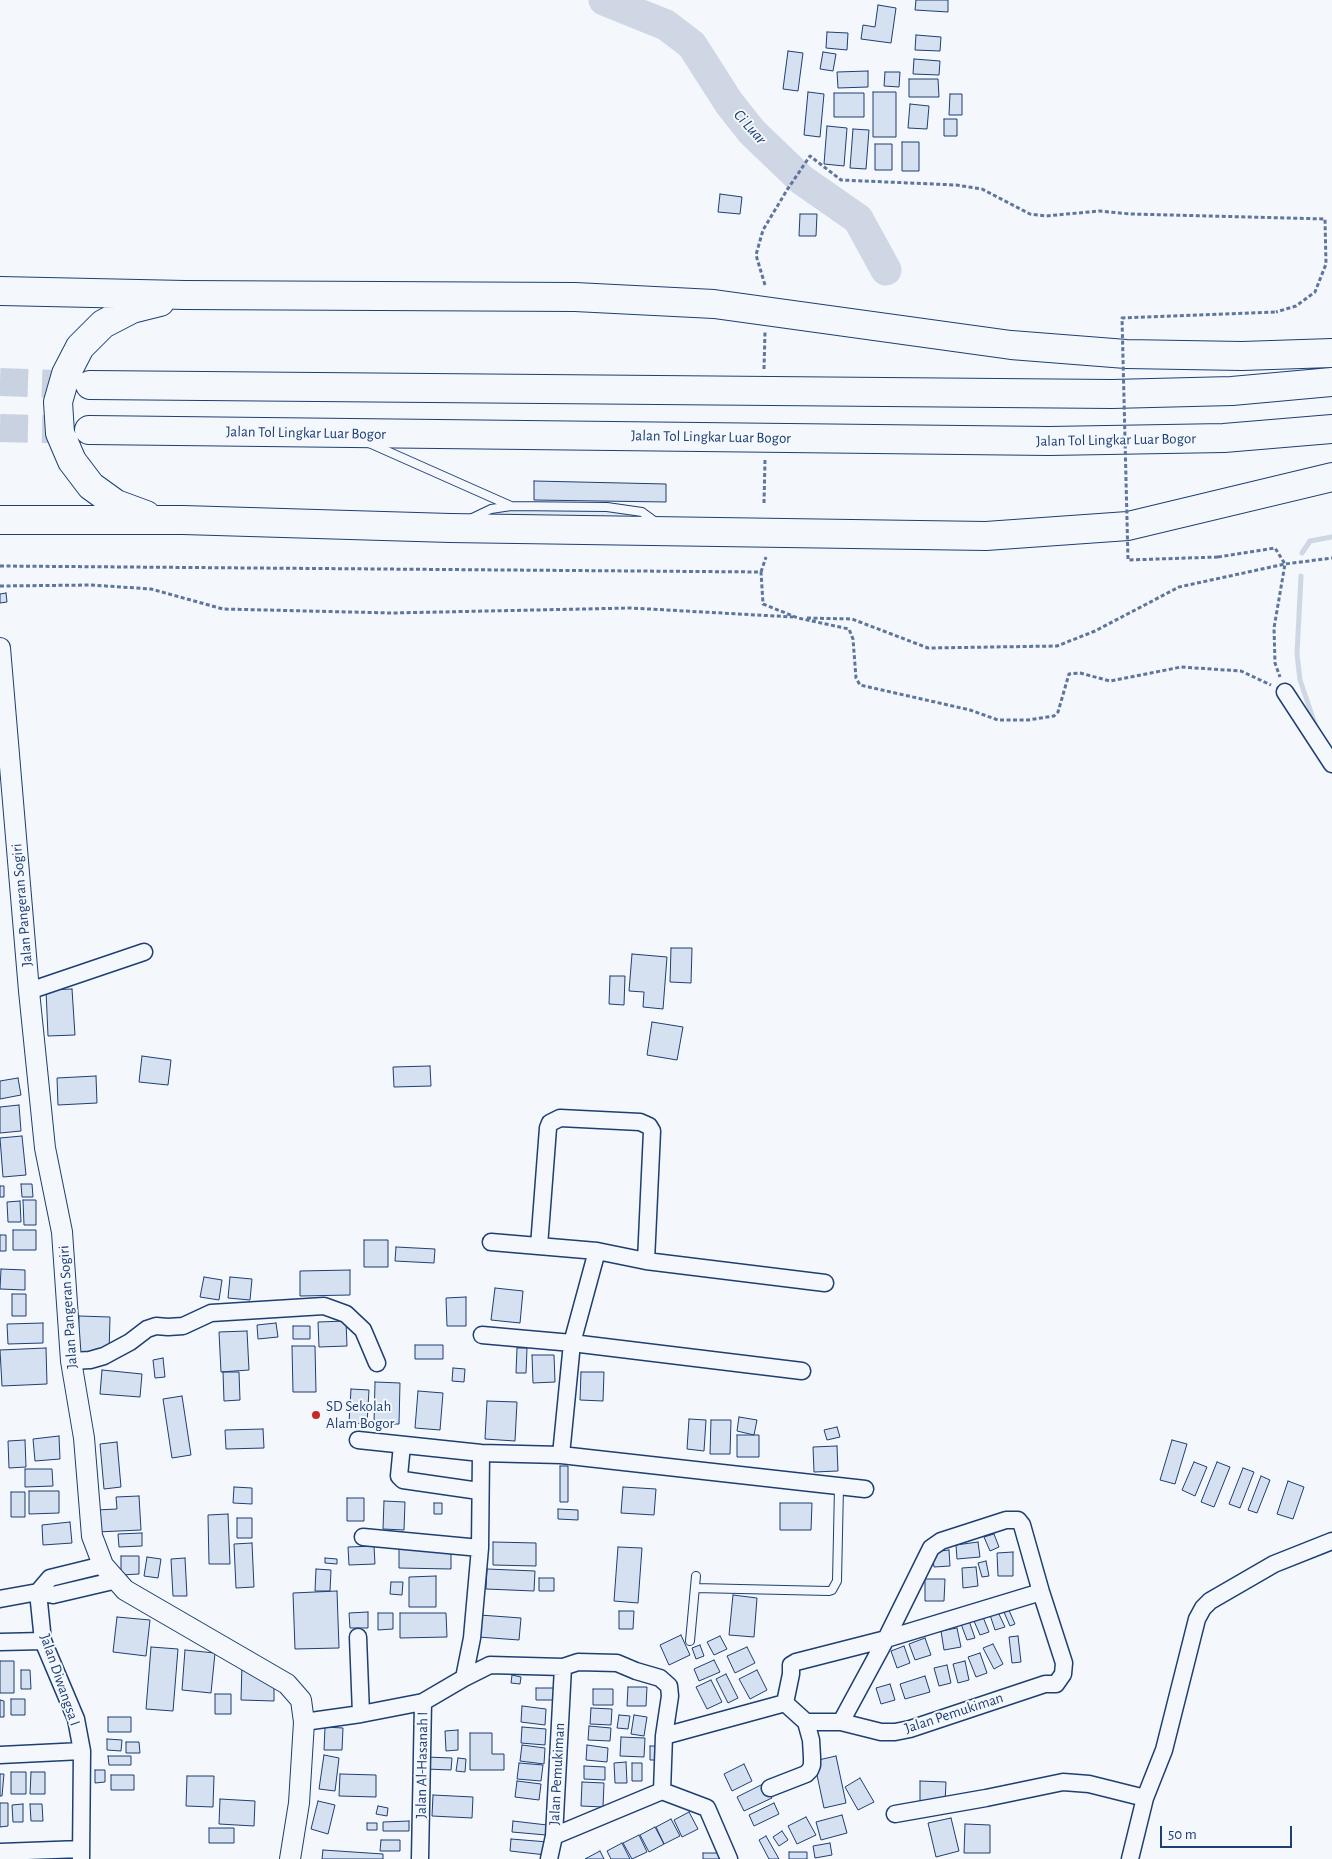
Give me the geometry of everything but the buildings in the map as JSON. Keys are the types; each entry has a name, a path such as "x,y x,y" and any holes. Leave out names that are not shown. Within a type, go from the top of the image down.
{"highway":[{"path":"0,291 185,296 575,297 714,304 1011,345 1126,354 1242,356 1332,352"},
{"path":"182,520 145,514 116,504 91,486 72,461 60,433 58,402 66,374 80,346 103,324 132,309 185,296"},
{"path":"90,385 1112,394 1232,391 1332,382"},
{"name":"Jalan Tol Lingkar Luar Bogor","path":"89,430 1050,441 1224,438 1332,429"},
{"path":"0,520 182,520 450,528 986,536 1128,526 1332,477"}],"street":[{"name":"Jalan Pangeran Sogiri","path":"0,648 29,991 45,1148 62,1232 71,1361 84,1438 92,1536 103,1565 125,1590 287,1684 300,1700 304,1722 299,1803 290,1859"},
{"path":"1285,692 1332,764"},
{"path":"29,991 144,952"},
{"path":"538,1246 548,1128 550,1123 560,1118 640,1122 649,1126 652,1131 646,1261"},
{"path":"491,1242 597,1251 646,1261 825,1283"},
{"path":"560,1455 572,1343 597,1251"},
{"path":"71,1361 90,1360 104,1356 156,1326 183,1326 211,1313 324,1306 346,1314 363,1330 377,1363"},
{"path":"482,1335 572,1343 802,1371"},
{"path":"358,1440 481,1453 560,1455 865,1489"},
{"path":"402,1445 398,1476 403,1480 479,1491"},
{"path":"464,1678 472,1638 480,1548 479,1491 481,1453"},
{"path":"785,1703 793,1664 886,1639 1041,1592 1022,1525 1018,1520 1006,1520 941,1541 931,1548 886,1639 840,1722"},
{"path":"363,1537 480,1548"},
{"path":"1130,1859 1145,1798 1164,1750 1197,1619 1203,1608 1210,1601 1274,1564 1332,1541"},
{"path":"38,1592 50,1578 103,1565"},
{"path":"0,1599 38,1592 53,1595 116,1580"},
{"name":"Jalan Diwangsa I","path":"38,1592 43,1641 76,1719 82,1751 81,1854"},
{"name":"Jalan Pemukiman","path":"806,1722 840,1722 881,1732 895,1732 910,1729 1045,1684 1056,1684 1063,1674 1064,1663 1041,1592"},
{"path":"358,1637 361,1714"},
{"path":"0,1642 43,1641"},
{"path":"424,1702 490,1665 563,1666 578,1662 617,1663 660,1678 669,1686 670,1696 664,1736 662,1791 707,1808 729,1859"},
{"name":"Jalan Pemukiman","path":"549,1859 554,1836 563,1666"},
{"name":"Jalan Al-Hasanah I","path":"304,1722 424,1702 420,1859"},
{"path":"770,1788 806,1774 812,1766 811,1740 806,1722 785,1703"},
{"path":"664,1736 785,1703"},
{"path":"0,1755 82,1751"},
{"path":"895,1814 1063,1782 1089,1784 1145,1798"},
{"name":"Jalan Pemukiman","path":"554,1836 662,1791"},
{"path":"0,1852 81,1854"}],"lane":[{"path":"346,433 511,506"},
{"path":"450,528 491,509 511,506 607,507 642,512 669,531"},
{"path":"695,1588 832,1590 837,1581 839,1487"},
{"path":"690,1641 696,1576"}],"path":[{"path":"764,285 756,255 763,230 786,190 810,156 840,180 956,185 982,189 1030,214 1046,216 1099,211 1131,214 1325,219 1326,264 1314,292 1296,306 1276,312 1122,318 1128,560 1218,557 1275,548 1286,564 1274,628 1275,663 1285,692"},
{"path":"764,332 764,368"},
{"path":"764,503 765,460"},
{"path":"766,557 761,572 763,604 798,618 849,628 854,639 856,678 860,685 970,710 998,720 1028,720 1054,716 1058,712 1069,674 1080,672 1110,681 1181,667 1241,671 1285,692"},
{"path":"0,586 91,584 150,589 223,609 392,613 631,608 798,618 852,619 928,648 1057,646 1095,631 1179,587 1286,564 1332,558"},
{"path":"0,566 761,572"}],"shaded area":[{"path":"511,506 642,512 669,531 450,528 491,509"}],"waterway":[{"name":"Ci Luar","path":"604,0 666,25 692,45 729,103 752,132 802,180 858,219 886,270"},
{"path":"1302,553 1310,541 1332,537"},
{"path":"1301,576 1297,654 1300,680 1316,727"}],"tunnel":[{"path":"0,382 86,385"},
{"path":"0,428 89,430"}],"place":[{"name":"SD Sekolah Alam Bogor","path":"316,1415"}]}
